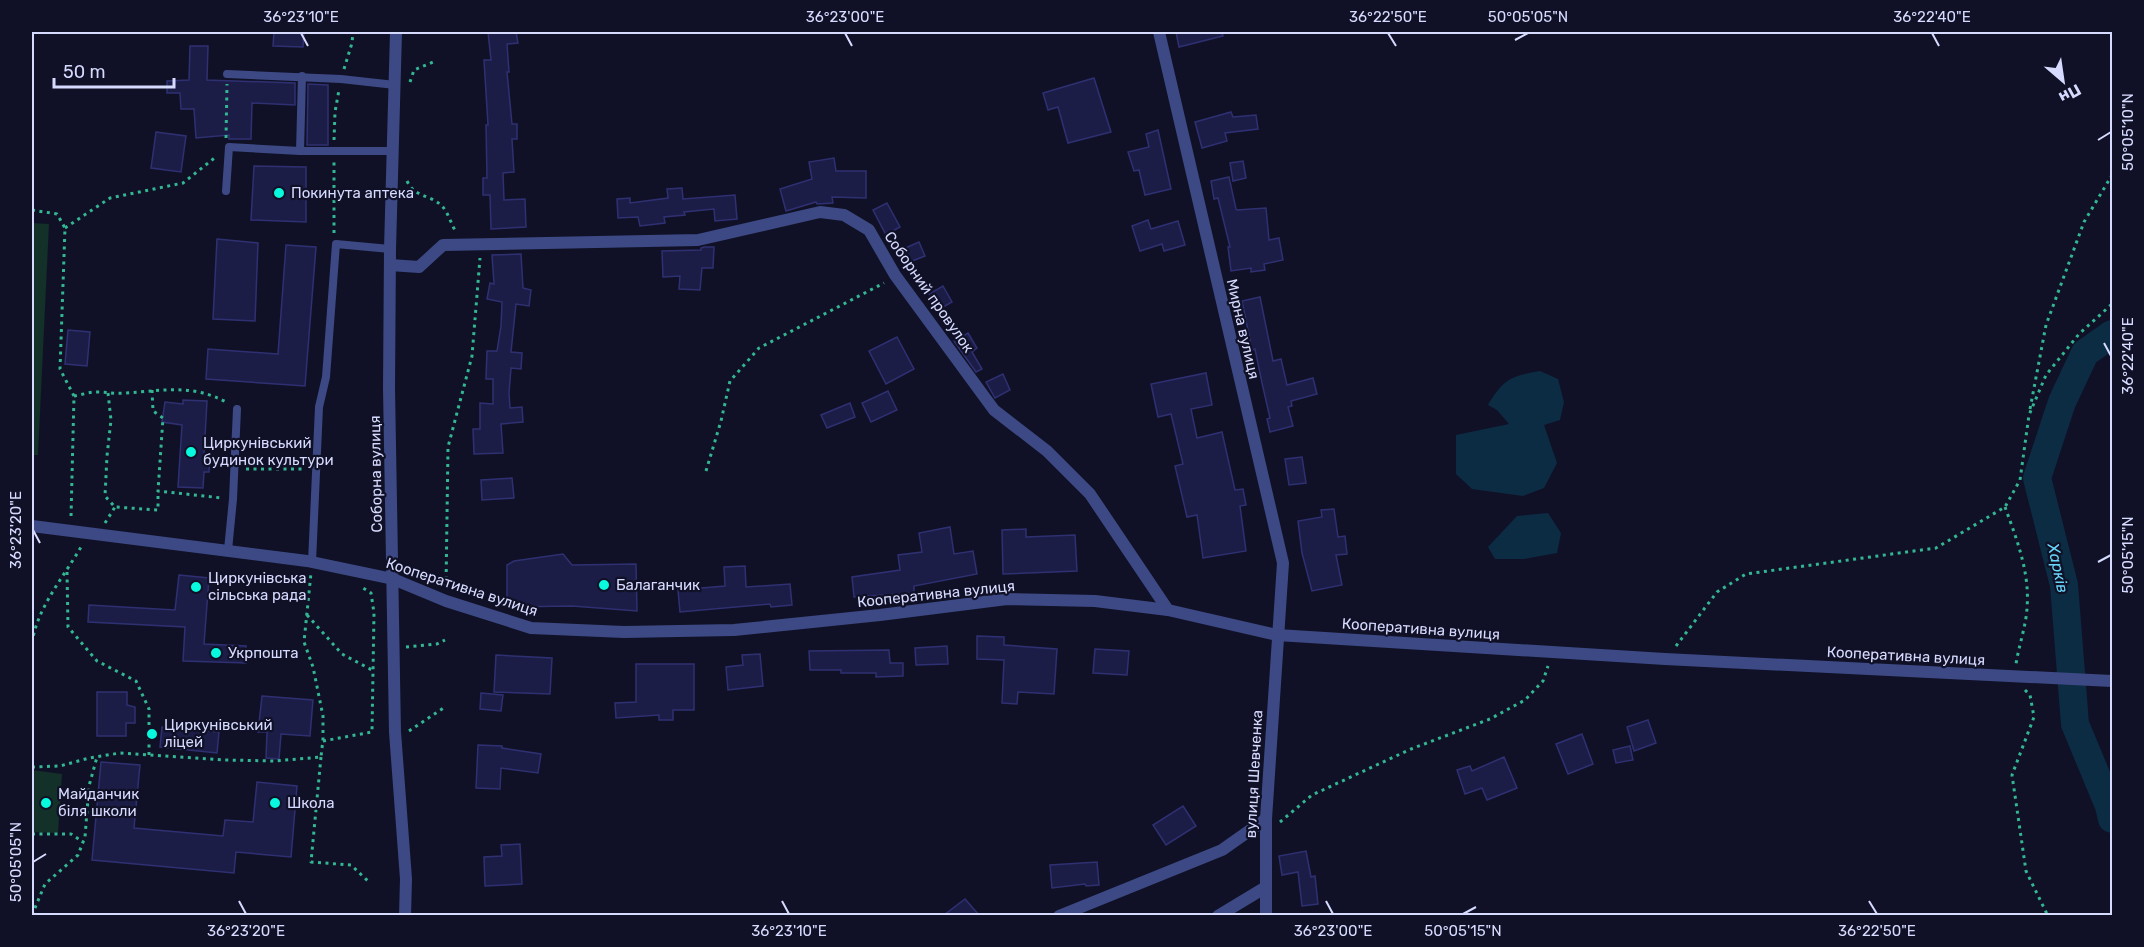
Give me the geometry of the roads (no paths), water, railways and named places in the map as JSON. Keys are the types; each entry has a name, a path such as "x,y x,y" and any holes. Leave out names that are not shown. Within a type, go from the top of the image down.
{"street":[{"name":"Соборна вулиця","path":"396,32 389,388 395,732 406,879 405,915"},
{"name":"Мирна вулиця","path":"1159,32 1283,562 1277,635"},
{"name":"Соборний провулок","path":"390,265 418,267 443,244 698,240 820,212 844,215 868,230 896,277 994,410 1047,451 1090,494 1168,610"},
{"name":"Кооперативна вулиця","path":"32,526 228,550 309,570 393,579 446,601 531,627 624,632 734,630 1007,599 1095,601 1168,610 1277,635 1665,659 2112,681"},
{"name":"вулиця Шевченка","path":"1266,915 1266,819 1277,635"},
{"path":"1059,915 1222,850 1266,819"},
{"path":"1218,915 1266,887"}],"lane":[{"path":"227,74 302,76 395,85"},
{"path":"300,151 302,76"},
{"path":"226,191 229,147 300,151 393,151"},
{"path":"309,570 319,407 326,377 336,244 390,249"},
{"path":"228,550 235,469 237,409"}],"water":[{"path":"1540,371 1558,379 1564,402 1560,420 1544,425 1557,463 1544,488 1523,496 1472,489 1456,474 1456,435 1509,424 1497,410 1488,405 1499,389 1510,380"},
{"path":"1548,513 1561,533 1557,553 1524,559 1495,559 1488,547 1517,516"}],"waterway":[{"name":"Харків","path":"2112,334 2085,353 2062,402 2037,478 2064,585 2075,724 2109,806 2112,819"}],"place":[{"name":"Покинута аптека","path":"279,193"},
{"name":"Циркунівський будинок культури","path":"191,452"},
{"name":"Балаганчик","path":"604,585"},
{"name":"Циркунівська сільська рада","path":"196,587"},
{"name":"Укрпошта","path":"216,653"},
{"name":"Циркунівський ліцей","path":"152,734"},
{"name":"Майданчик біля школи","path":"46,803"},
{"name":"Школа","path":"275,803"}]}
